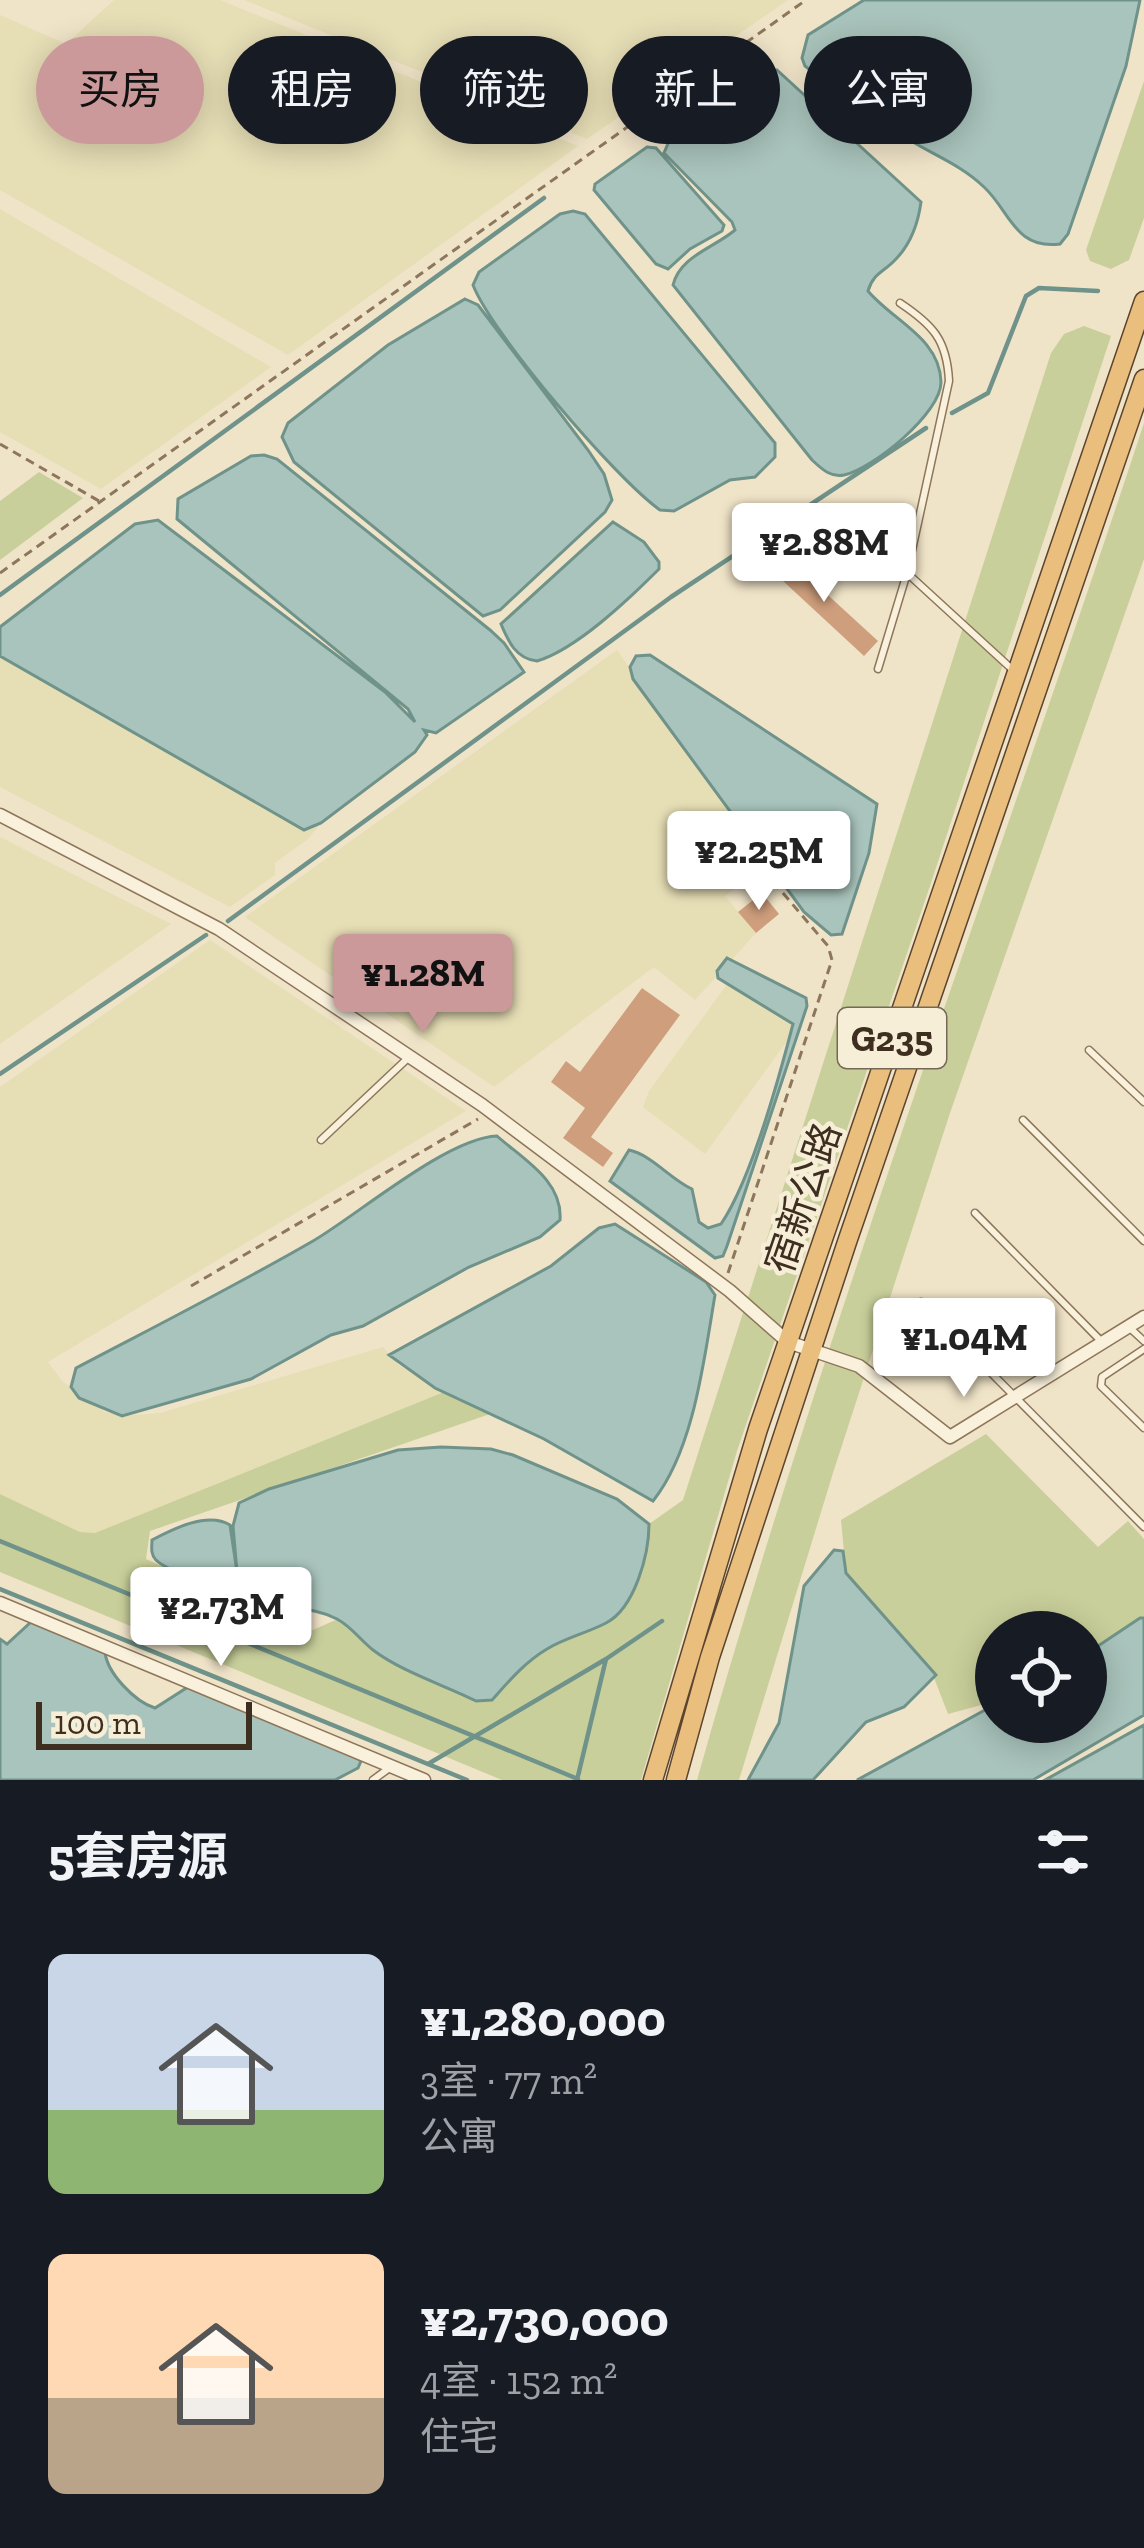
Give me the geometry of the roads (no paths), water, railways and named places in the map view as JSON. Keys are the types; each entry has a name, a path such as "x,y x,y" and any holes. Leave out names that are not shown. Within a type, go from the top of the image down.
{"highway":[{"name":"宿新公路","path":"653,1780 788,1342 1144,301"},
{"name":"宿新公路","path":"676,1780 710,1657 812,1350 1144,379"}],"street":[{"path":"0,815 219,929 490,1112 724,1286 788,1342 859,1366 950,1437 1144,1317"},
{"path":"0,1603 424,1780"}],"lane":[{"path":"878,669 907,573 949,381 948,363 930,322 900,303"},
{"path":"907,573 1017,674"},
{"path":"1089,1050 1144,1102"},
{"path":"321,1140 410,1056"},
{"path":"1023,1120 1144,1241"},
{"path":"975,1213 1103,1342"},
{"path":"921,1302 1144,1527"},
{"path":"1129,1326 1144,1345 1102,1377 1101,1386 1144,1428"},
{"path":"374,1780 391,1766"}],"water":[{"path":"864,0 1140,0 1126,66 1068,234 1060,244 1023,235 976,180 917,144 972,144 972,36 808,35"},
{"path":"780,73 804,95 804,144 858,144 921,202 905,247 868,291 924,342 939,367 938,395 903,438 844,475 830,474 812,460 673,285 690,260 735,230 664,153 668,144 780,144"},
{"path":"647,147 656,148 724,225 668,269 656,264 594,190 595,184"},
{"path":"560,214 585,214 775,443 775,457 755,477 730,480 674,511 660,510 587,438 504,336 473,285 479,272"},
{"path":"465,299 478,305 588,450 604,474 612,500 605,512 500,610 483,616 294,462 282,437 288,423 388,345"},
{"path":"251,456 277,459 490,630 524,672 436,733 424,730 427,735 415,752 321,823 304,830 0,656 0,627 135,524 158,520 385,692 415,722 408,709 177,519 178,499"},
{"path":"613,522 644,542 659,569 569,646 537,661 518,653 501,624"},
{"path":"650,655 877,804 869,853 842,934 831,935 804,912 633,679 630,667 636,656"},
{"path":"727,958 806,998 807,1006 727,1246 723,1256 715,1258 610,1181 629,1150 692,1189 699,1222 708,1228 721,1224 732,1205 763,1128 793,1024 718,978 717,971"},
{"path":"497,1136 540,1172 555,1194 560,1220 540,1237 469,1267 363,1326 331,1335 251,1379 122,1416 79,1398 71,1387 76,1368 313,1241 454,1149"},
{"path":"615,1224 706,1282 715,1295 688,1430 653,1501 544,1439 435,1388 389,1355 551,1266 599,1228"},
{"path":"441,1447 513,1455 617,1499 649,1524 638,1579 616,1616 539,1654 492,1700 476,1701 397,1665 337,1619 260,1599 238,1574 235,1584 205,1580 171,1569 153,1555 152,1540 160,1536 191,1523 221,1521 230,1525 237,1572 233,1526 239,1503 269,1489 398,1450"},
{"path":"834,1550 843,1551 846,1573 936,1675 904,1707 866,1722 813,1780 748,1780 779,1723 804,1586"},
{"path":"1144,1618 1144,1715 1107,1737 1107,1640"},
{"path":"31,1622 105,1652 116,1677 147,1705 155,1708 188,1687 355,1757 361,1761 358,1768 335,1780 0,1780 0,1639 7,1644"},
{"path":"975,1715 975,1743 1096,1743 1033,1780 857,1780"},
{"path":"1144,1725 1144,1780 1045,1780"}],"waterway":[{"path":"0,595 544,198"},
{"path":"952,413 988,393 1026,296 1039,288 1098,291"},
{"path":"228,921 671,597 926,428"},
{"path":"0,1074 206,935"},
{"path":"0,1541 578,1779"},
{"path":"0,1589 467,1780"},
{"path":"428,1764 662,1621"},
{"path":"578,1776 606,1659"}]}
